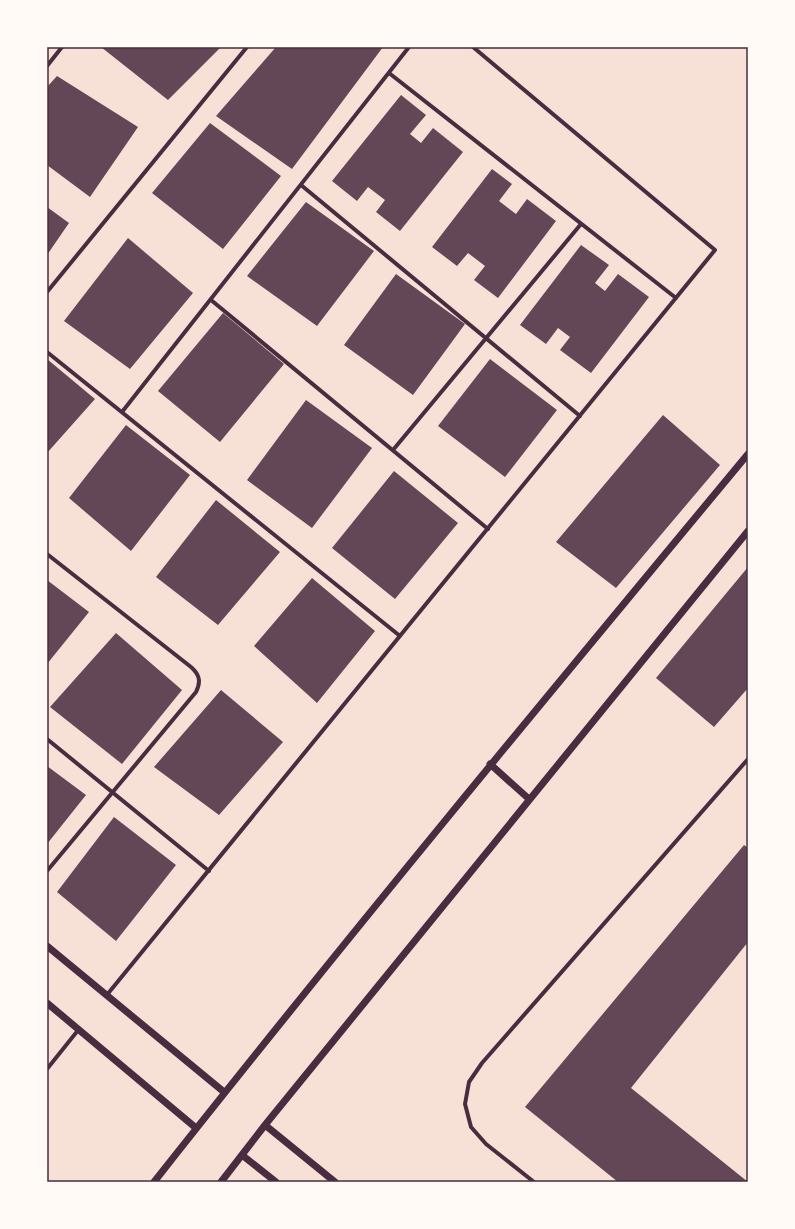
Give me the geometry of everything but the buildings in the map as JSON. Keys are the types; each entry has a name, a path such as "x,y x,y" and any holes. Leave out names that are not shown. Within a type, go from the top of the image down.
{"street":[{"path":"47,66 62,47"},
{"path":"47,292 247,47"},
{"path":"122,412 409,47"},
{"path":"106,996 715,250 473,47"},
{"path":"388,73 676,298"},
{"path":"301,185 580,416"},
{"path":"393,450 581,224"},
{"path":"211,300 488,529"},
{"path":"47,352 400,636"},
{"path":"154,1182 224,1092 490,764 748,454"},
{"path":"221,1182 265,1125 748,531"},
{"path":"47,554 197,672 200,679 196,692 47,871"},
{"path":"47,740 209,871"},
{"path":"534,1182 486,1144 471,1127 465,1104 469,1082 482,1063 748,759"},
{"path":"490,764 530,799"},
{"path":"47,946 224,1092"},
{"path":"47,1003 196,1128"},
{"path":"47,1069 79,1029"},
{"path":"265,1125 335,1182"},
{"path":"242,1155 276,1182"}]}
